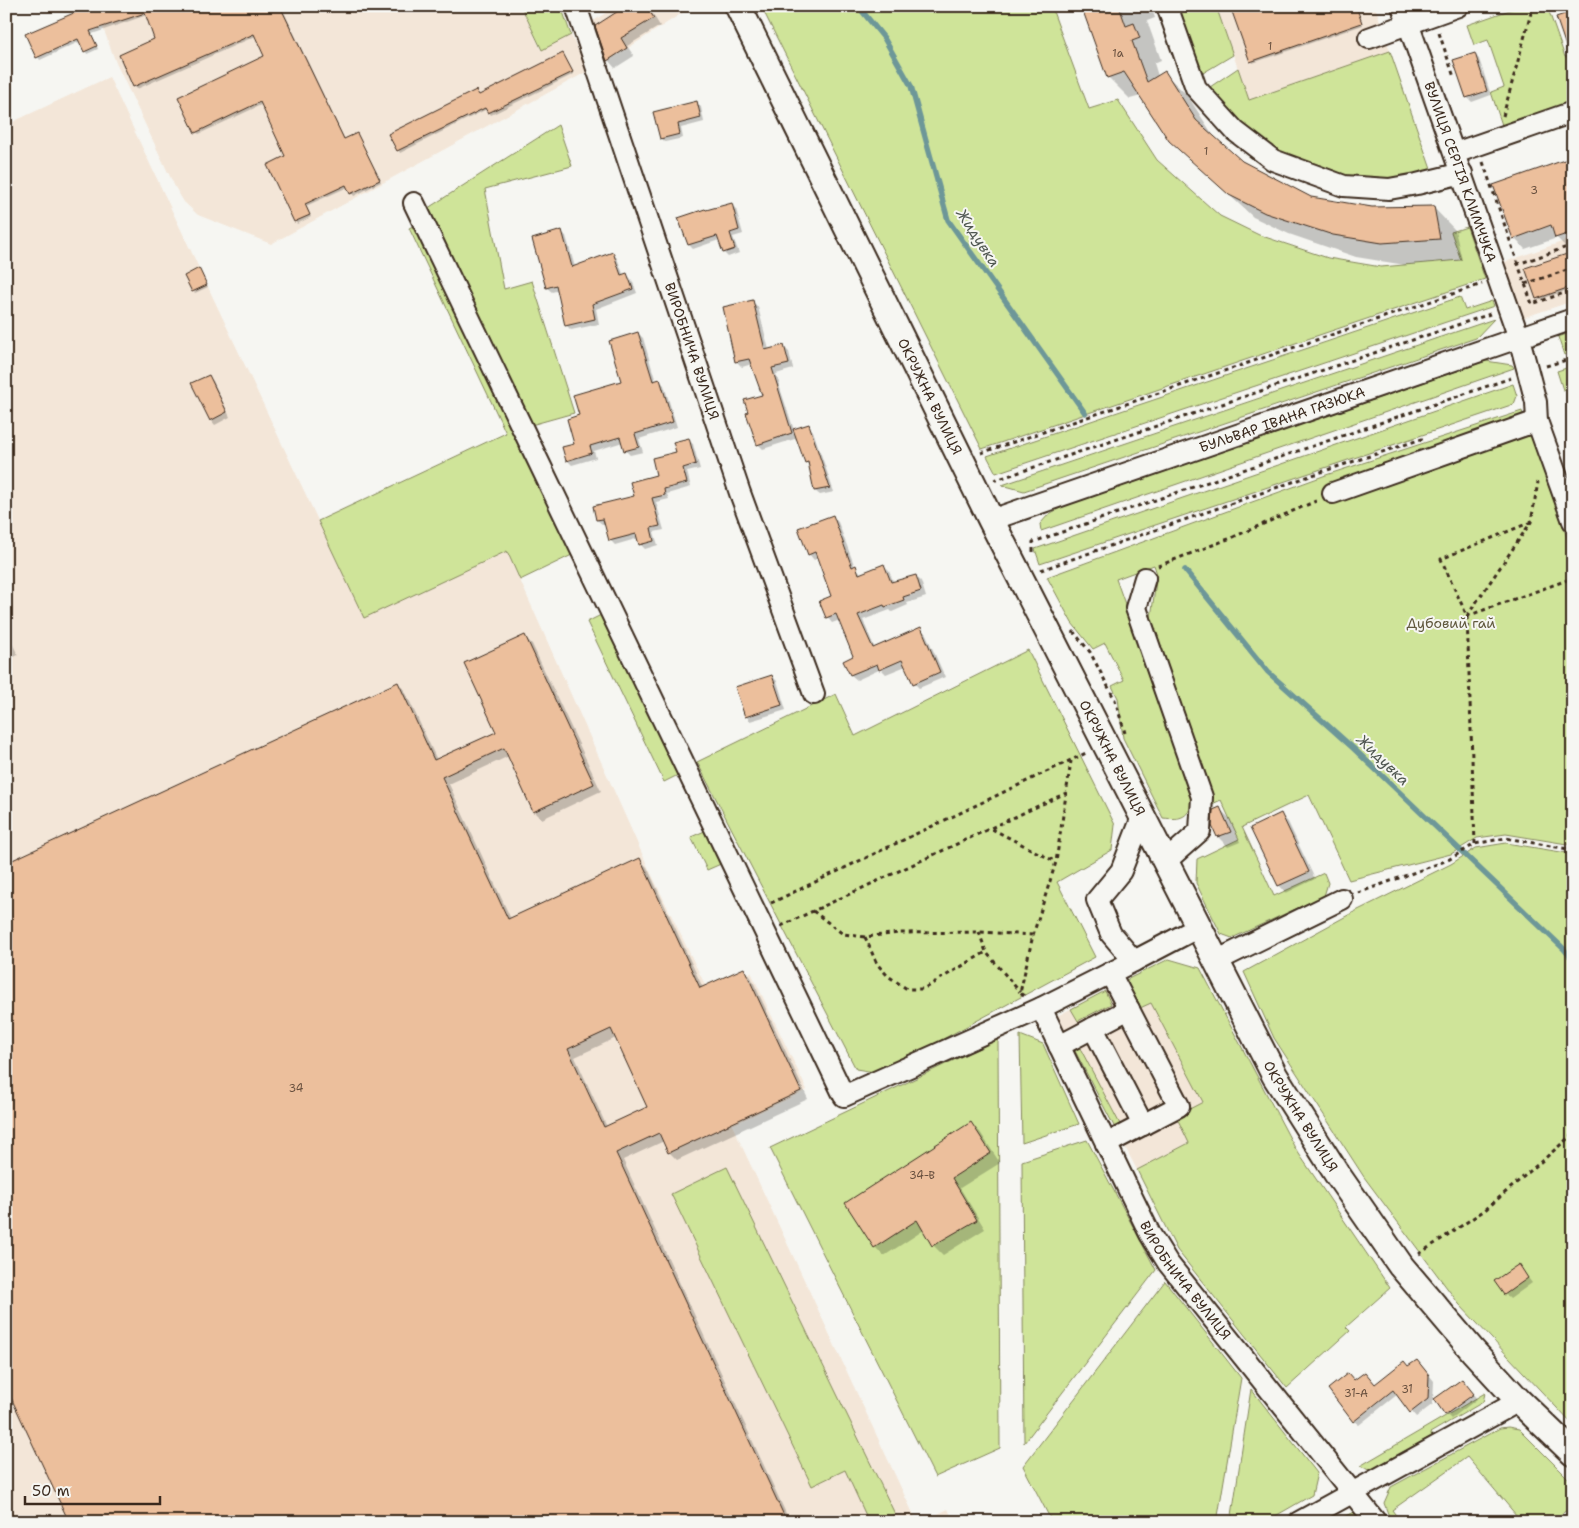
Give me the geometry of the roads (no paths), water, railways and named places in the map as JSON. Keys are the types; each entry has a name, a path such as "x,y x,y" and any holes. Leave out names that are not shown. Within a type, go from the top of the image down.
{"main road":[{"name":"ОКРУЖНА ВУЛИЦЯ","path":"738,6 991,520 1275,1076 1337,1174 1402,1266 1473,1351 1519,1401 1573,1453"}],"street":[{"name":"ВИРОБНИЧА ВУЛИЦЯ","path":"576,6 740,493 814,694"},
{"path":"1167,6 1196,88 1235,131 1273,160 1344,186 1389,188 1417,184 1462,173"},
{"path":"1369,38 1405,15 1433,15 1458,6"},
{"name":"ВУЛИЦЯ СЕРГІЯ КЛИМЧУКА","path":"1405,15 1519,338 1536,402 1538,421 1573,521"},
{"path":"1455,153 1573,112"},
{"path":"414,203 844,1096 1041,1008 1199,927"},
{"name":"БУЛЬВАР ІВАНА ГАЗЮКА","path":"991,520 1573,319"},
{"path":"1333,493 1538,421"},
{"path":"1145,578 1136,608 1202,797 1200,831 1165,862"},
{"path":"1134,961 1111,934 1097,900 1121,871 1142,817"},
{"path":"1216,961 1342,899"},
{"path":"1106,1144 1179,1106 1110,973"},
{"name":"ВИРОБНИЧА ВУЛИЦЯ","path":"1041,1008 1150,1234 1168,1263 1376,1522"},
{"path":"1059,1046 1129,1010"},
{"path":"1093,1028 1144,1125"},
{"path":"1299,1522 1519,1401"}],"waterway":[{"name":"Жидувка","path":"858,6 884,38 911,86 948,220 1085,413"},
{"name":"Жидувка","path":"1185,570 1268,672 1353,748 1564,949 1573,960"}],"park label":[{"name":"Дубовий гай","path":"1451,623"}]}
